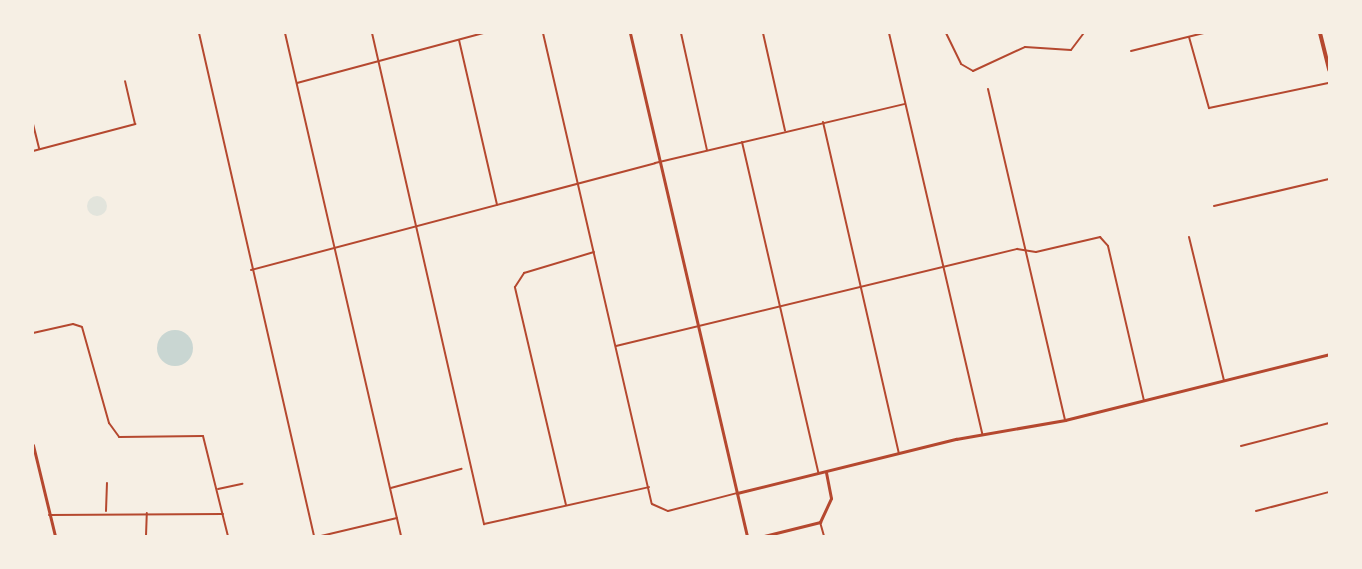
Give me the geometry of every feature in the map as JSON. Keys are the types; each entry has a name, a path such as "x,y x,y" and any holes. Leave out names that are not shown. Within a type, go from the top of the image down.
{"main road":[{"path":"1320,33 1329,70"}],"street":[{"path":"199,33 314,536"},
{"path":"285,33 401,536"},
{"path":"372,33 484,524 648,487"},
{"path":"297,83 484,33"},
{"path":"543,33 648,487 658,510 982,434 1065,420 1329,354"},
{"path":"630,33 747,536"},
{"path":"681,33 707,150"},
{"path":"763,33 786,131"},
{"path":"889,33 982,434"},
{"path":"946,33 961,63 973,71 1025,47 1071,50 1084,33"},
{"path":"1131,51 1204,33"},
{"path":"1189,37 1209,108 1329,83"},
{"path":"459,40 497,205"},
{"path":"33,151 135,124 125,81"},
{"path":"988,89 1065,420"},
{"path":"252,270 335,250 707,150 905,104"},
{"path":"823,122 899,454"},
{"path":"33,124 39,148"},
{"path":"742,142 818,474"},
{"path":"1214,206 1329,179"},
{"path":"1189,237 1224,381"},
{"path":"616,346 943,267 1026,250 1104,238 1144,401"},
{"path":"566,505 516,287 524,273 594,252"},
{"path":"33,333 70,324 80,325 113,432 126,437 202,436 218,489 228,536"},
{"path":"1241,446 1329,423"},
{"path":"33,445 55,536"},
{"path":"824,536 820,522 831,498 826,472"},
{"path":"106,512 107,483"},
{"path":"218,489 242,484"},
{"path":"1256,511 1329,492"},
{"path":"50,515 106,512 224,514"},
{"path":"146,536 147,513"},
{"path":"321,536 398,518"},
{"path":"764,536 820,522"}],"lane":[{"path":"391,488 461,469"}],"shaded area":[{"path":"97,196 104,199 107,206 104,213 97,216 90,213 87,206 90,199"},
{"path":"175,330 188,335 193,348 188,361 175,366 162,361 157,348 162,335"}]}
